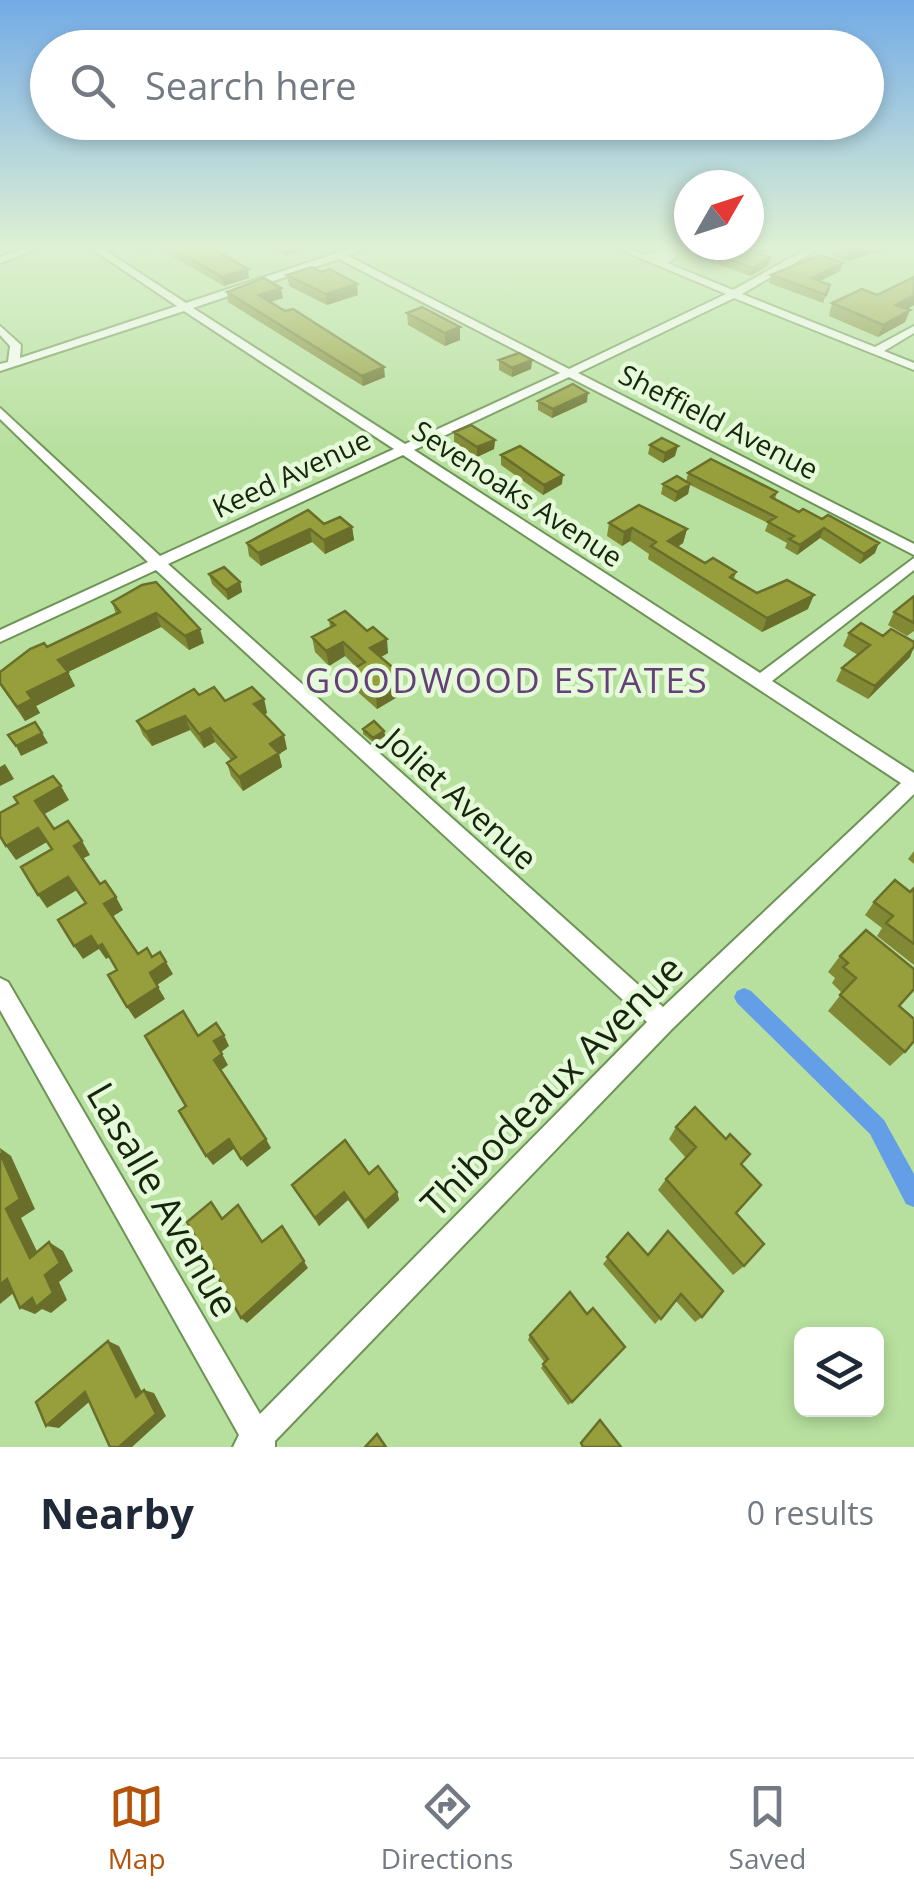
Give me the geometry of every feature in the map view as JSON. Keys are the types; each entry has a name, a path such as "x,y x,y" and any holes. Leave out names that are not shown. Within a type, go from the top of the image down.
{"street":[{"path":"6,366 162,315"},
{"name":"Sevenoaks Avenue","path":"197,315 914,782"},
{"name":"Sheffield Avenue","path":"457,315 914,550"},
{"name":"Keed Avenue","path":"0,636 691,315"},
{"path":"785,315 914,366"},
{"path":"876,351 914,329"},
{"path":"0,330 16,345 6,366"},
{"name":"Joliet Avenue","path":"0,412 158,562 663,1022"},
{"path":"761,681 914,563"},
{"name":"Thibodeaux Avenue","path":"256,1444 663,1022 914,782"},
{"name":"Lasalle Avenue","path":"0,989 256,1444"}],"building":[{"path":"263,315 302,315 384,367 362,376"},
{"path":"410,315 436,315 460,327 445,333"},
{"path":"859,315 902,315 883,325"},
{"path":"519,353 532,360 512,368 499,360"},
{"path":"573,384 588,393 553,409 538,401"},
{"path":"471,425 495,440 477,447 454,432"},
{"path":"662,438 678,446 665,453 650,445"},
{"path":"520,446 563,475 544,485 501,455"},
{"path":"711,459 777,492 771,497 799,512 803,509 822,519 828,515 879,543 864,554 824,528 800,545 789,539 794,536 768,522 776,517 688,473"},
{"path":"677,476 690,484 677,492 663,484"},
{"path":"639,505 687,529 668,541 705,563 713,558 736,572 730,577 757,593 787,580 814,595 767,618 651,546 656,542 632,528 624,532 609,523"},
{"path":"308,510 324,524 340,517 352,527 324,540 310,529 258,553 247,543"},
{"path":"224,567 240,582 226,590 209,574"},
{"path":"156,582 200,629 185,636 156,613 58,660 68,672 27,692 32,699 17,707 0,683 0,672 30,649 44,643 47,647 120,612 112,602 142,585"},
{"path":"914,596 914,623 894,612"},
{"path":"345,611 367,631 373,627 387,639 370,648 398,672 391,676 398,681 376,695 350,671 365,662 343,642 326,651 312,637 335,625 329,620"},
{"path":"861,623 883,636 891,629 914,642 914,647 875,686 842,668 870,645 849,633"},
{"path":"214,687 225,701 252,687 264,699 254,704 284,735 270,744 279,753 239,777 227,763 236,757 210,728 199,734 185,716 146,732 137,721 194,689 199,695"},
{"path":"374,721 384,731 373,738 363,729"},
{"path":"35,722 42,733 16,746 8,735"},
{"path":"53,776 61,786 35,801 54,829 68,821 82,841 74,846 100,884 105,881 116,897 104,904 138,954 147,948 152,957 160,952 166,962 150,973 158,987 127,1007 108,975 117,970 102,944 98,947 91,936 74,946 58,920 86,903 68,877 38,895 21,867 52,849 38,828 6,846 0,836 0,813 18,803 14,797"},
{"path":"895,880 910,892 914,888 914,944 886,923 893,916 874,902"},
{"path":"866,930 914,969 914,989 899,1006 914,1019 914,1041 905,1052 840,995 856,978 843,967 848,963 840,956"},
{"path":"183,1011 198,1036 216,1023 224,1035 214,1041 222,1054 214,1060 266,1139 241,1159 229,1139 206,1156 179,1111 186,1106 145,1036"},
{"path":"695,1107 726,1139 730,1134 750,1154 741,1164 761,1185 736,1213 764,1244 744,1266 666,1179 696,1147 676,1127"},
{"path":"345,1140 369,1174 378,1166 397,1192 365,1221 344,1192 315,1218 292,1185"},
{"path":"0,1153 20,1199 6,1209 30,1258 49,1242 60,1263 45,1275 53,1293 36,1307 32,1298 20,1308 7,1279 0,1285"},
{"path":"211,1202 222,1219 238,1205 262,1242 282,1226 304,1261 241,1318 187,1222"},
{"path":"668,1231 723,1291 702,1317 681,1294 661,1319 607,1257 628,1233 648,1255"},
{"path":"570,1292 587,1314 593,1308 625,1347 572,1402 543,1364 548,1359 530,1335"},
{"path":"108,1341 136,1397 144,1390 156,1414 119,1447 110,1447 85,1392 46,1426 36,1402"},
{"path":"600,1420 621,1447 583,1447 581,1443"},
{"path":"377,1434 386,1447 365,1447"}],"waterway":[{"path":"744,997 877,1127 914,1196"}],"district":[{"name":"GOODWOOD ESTATES","path":"507,679"}]}
